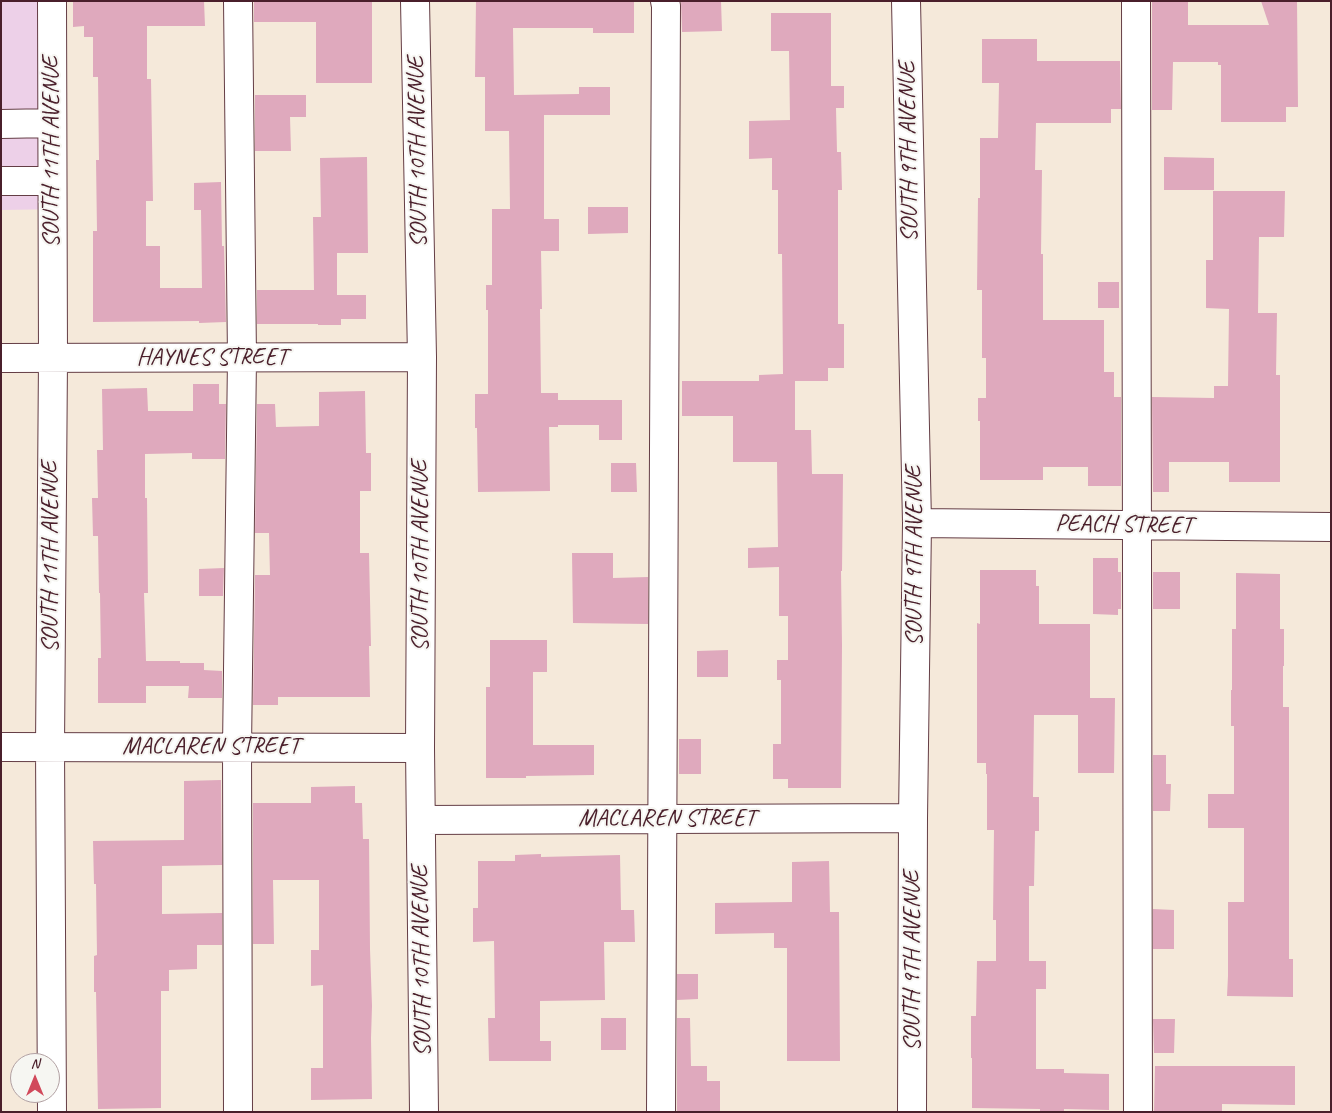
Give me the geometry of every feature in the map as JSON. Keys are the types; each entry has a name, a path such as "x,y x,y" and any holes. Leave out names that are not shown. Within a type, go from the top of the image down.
{"street":[{"name":"SOUTH 11TH AVENUE","path":"52,1 53,359 50,747 52,1112"},
{"path":"238,1 242,358 237,748 238,1112"},
{"name":"SOUTH 10TH AVENUE","path":"415,1 422,357 420,748 424,1112"},
{"path":"662,1112 665,1"},
{"name":"SOUTH 9TH AVENUE","path":"906,1 916,522 912,1112"},
{"path":"1136,1 1138,1112"},
{"path":"1,124 52,124"},
{"path":"1,182 52,181"},
{"name":"HAYNES STREET","path":"1,358 422,357"},
{"name":"PEACH STREET","path":"916,522 1331,527"},
{"name":"MACLAREN STREET","path":"1,747 420,748"},
{"name":"MACLAREN STREET","path":"421,820 913,818"}],"shaded area":[{"path":"1,1 64,1 66,209 1,210"}],"building":[{"path":"73,1 204,1 205,26 147,26 147,79 151,79 153,201 146,201 146,246 160,246 160,288 202,288 201,210 194,210 194,183 221,182 226,322 93,322 93,231 97,231 96,160 99,160 98,77 93,77 93,37 84,37 84,26 73,27"},
{"path":"254,1 372,1 372,83 316,83 316,22 254,22"},
{"path":"476,1 634,1 634,33 593,33 593,28 513,28 514,95 579,94 579,87 610,87 610,115 544,115 544,219 559,219 559,251 541,251 541,393 558,393 558,400 622,400 622,440 599,440 599,425 558,425 558,427 549,427 550,491 478,492 475,394 488,394 488,310 486,310 486,285 492,285 492,209 510,209 509,131 485,131 485,77 475,77"},
{"path":"681,1 721,1 722,31 682,32"},
{"path":"1152,1 1188,1 1188,25 1269,25 1261,1 1297,1 1298,107 1286,107 1286,122 1221,122 1221,65 1218,65 1218,62 1173,62 1172,110 1152,110"},
{"path":"771,13 831,13 831,86 844,86 844,108 836,108 837,152 841,152 842,190 838,190 838,324 844,324 844,368 828,368 828,381 795,381 795,430 811,430 812,474 843,474 841,788 788,788 788,779 773,779 773,744 781,744 781,680 777,680 777,660 788,660 788,616 779,616 779,567 748,568 748,548 778,547 777,462 733,462 733,416 682,416 682,381 759,381 759,375 783,374 782,254 778,254 778,190 772,190 772,158 749,159 749,121 790,120 789,51 771,51"},
{"path":"982,39 1037,39 1037,61 1120,61 1121,109 1111,109 1111,123 1036,123 1035,170 1042,170 1041,254 1043,254 1043,320 1104,320 1104,372 1114,372 1114,397 1121,397 1121,486 1088,486 1088,467 1043,467 1043,480 980,480 978,398 986,398 986,358 982,358 982,290 977,290 980,138 998,138 999,83 982,83"},
{"path":"255,95 306,95 306,117 290,117 291,151 255,151"},
{"path":"367,157 368,253 337,253 337,295 366,295 366,319 341,319 341,325 257,324 257,290 314,290 313,217 321,217 320,158"},
{"path":"1164,157 1214,158 1214,190 1164,190"},
{"path":"1213,191 1285,191 1284,237 1259,237 1258,313 1277,313 1276,375 1280,375 1280,482 1229,482 1229,462 1169,462 1169,492 1153,492 1152,397 1214,398 1214,386 1228,386 1229,309 1206,308 1206,260 1213,260"},
{"path":"588,207 628,207 628,233 588,234"},
{"path":"1098,282 1119,282 1119,308 1098,308"},
{"path":"193,384 219,384 219,404 226,404 225,459 192,459 192,453 145,454 148,593 144,593 146,661 204,663 204,670 222,671 222,698 188,698 189,686 146,686 146,703 98,703 98,658 101,658 100,593 98,536 93,536 92,498 98,498 97,450 103,450 102,389 147,388 148,411 193,411"},
{"path":"365,391 366,453 371,453 371,491 360,491 360,553 369,553 370,697 278,697 278,705 253,705 255,575 270,575 269,533 255,533 257,404 275,404 276,427 319,426 319,392"},
{"path":"611,463 636,463 637,492 611,492"},
{"path":"572,553 613,553 613,578 648,577 648,624 573,623"},
{"path":"1093,558 1118,558 1118,572 1121,572 1121,609 1118,609 1118,615 1093,614"},
{"path":"224,568 223,596 199,596 199,569"},
{"path":"980,570 1036,570 1036,586 1039,586 1039,624 1090,624 1090,698 1115,698 1114,773 1078,773 1078,715 1034,715 1033,797 1039,797 1039,831 1035,831 1034,886 1029,886 1029,961 1046,961 1046,989 1036,989 1036,1069 1064,1069 1064,1073 1109,1074 1109,1110 1064,1109 1064,1112 1040,1112 1040,1109 972,1108 971,1016 976,1016 977,961 996,961 996,920 993,920 994,830 987,830 986,763 977,763 977,623 980,624"},
{"path":"1153,572 1180,572 1180,609 1153,609"},
{"path":"1236,573 1280,574 1280,629 1284,629 1283,707 1289,707 1289,959 1293,959 1293,997 1227,996 1228,902 1244,902 1244,828 1208,828 1208,794 1234,794 1234,726 1231,726 1231,690 1232,629 1236,629"},
{"path":"490,640 547,640 547,672 533,672 533,745 594,745 594,775 486,778 486,687 490,687"},
{"path":"728,650 728,677 697,677 697,651"},
{"path":"679,739 701,739 701,774 679,774"},
{"path":"1153,755 1166,755 1166,784 1171,784 1170,811 1153,811"},
{"path":"221,780 222,865 162,866 162,914 222,913 222,945 197,945 197,969 169,970 169,991 161,991 161,1108 98,1109 96,992 94,992 94,956 97,955 96,884 94,884 93,841 184,840 184,781"},
{"path":"355,786 355,803 362,803 363,839 369,839 372,1099 311,1100 311,1068 323,1068 323,985 311,986 311,950 319,950 319,880 273,880 274,944 253,944 253,803 311,803 311,787"},
{"path":"541,854 541,857 620,855 621,910 634,910 635,942 604,942 605,1000 540,1001 540,1041 551,1041 551,1061 489,1061 488,1018 495,1018 494,941 473,942 473,908 478,908 478,861 515,861 515,855"},
{"path":"829,861 830,912 839,912 840,1061 787,1061 787,948 774,948 774,933 715,934 715,903 792,902 792,862"},
{"path":"1153,909 1174,910 1174,949 1153,949"},
{"path":"677,974 698,974 698,999 677,1000"},
{"path":"601,1018 626,1018 626,1050 601,1050"},
{"path":"677,1018 690,1018 691,1066 707,1066 707,1081 720,1081 720,1112 677,1112"},
{"path":"1153,1019 1175,1019 1174,1053 1154,1053"},
{"path":"1155,1066 1295,1066 1295,1105 1222,1104 1222,1112 1154,1112"}]}
